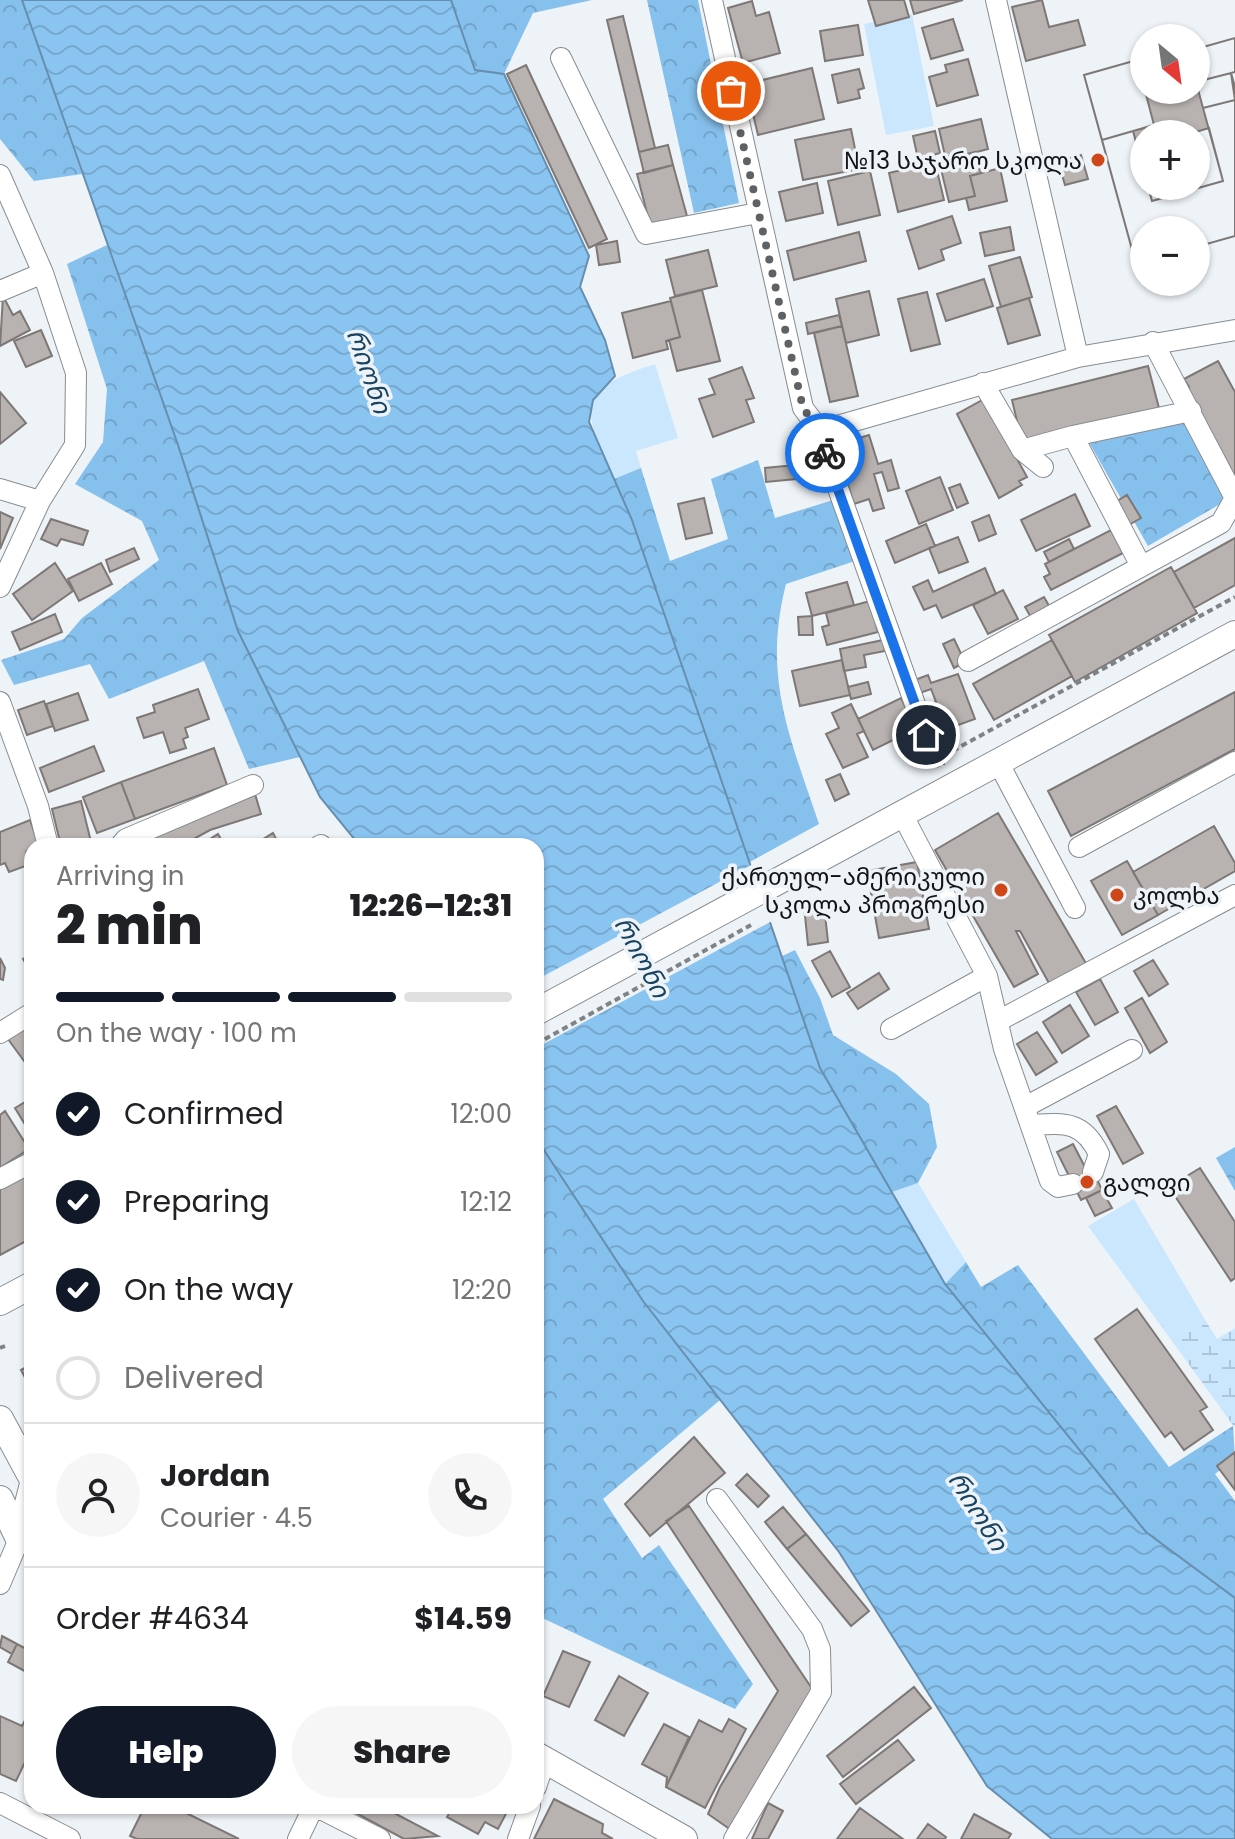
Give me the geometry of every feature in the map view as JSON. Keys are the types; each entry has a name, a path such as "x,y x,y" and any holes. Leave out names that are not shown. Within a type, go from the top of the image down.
{"main road":[{"path":"544,1008 1235,634"},
{"path":"0,1302 24,1289"},
{"path":"0,1419 24,1463"},
{"path":"0,1499 19,1539"},
{"path":"19,1539 24,1519"},
{"path":"544,1760 684,1839"}],"street":[{"path":"712,0 803,408 815,424 926,735"},
{"path":"996,0 1078,357"},
{"path":"561,58 646,234 758,213"},
{"path":"0,175 43,273 76,373 75,445 40,501 0,587"},
{"path":"0,291 43,273"},
{"path":"815,424 830,428 1078,357 1235,330"},
{"path":"968,661 1221,523 1233,510 1235,498 1153,342"},
{"path":"983,383 1022,450 1043,467"},
{"path":"1022,450 1191,411"},
{"path":"1073,436 1141,566"},
{"path":"0,489 40,501"},
{"path":"0,702 38,806 46,838"},
{"path":"998,762 1075,908"},
{"path":"1079,847 1235,762"},
{"path":"128,838 253,785"},
{"path":"902,814 987,976 1004,1049 1050,1181 1058,1187 1073,1184"},
{"path":"998,1021 1235,895"},
{"path":"891,1029 987,976"},
{"path":"0,1033 24,1018"},
{"path":"1028,1116 1132,1050"},
{"path":"1028,1116 1068,1123 1091,1138 1099,1154 1093,1172"},
{"path":"0,1179 24,1166"},
{"path":"717,1499 812,1629 820,1649 821,1692 734,1839"},
{"path":"0,1584 19,1539"},
{"path":"0,1803 58,1836"},
{"path":"298,1839 310,1814"},
{"path":"330,1814 380,1839"},
{"path":"518,1839 527,1814"}],"path":[{"path":"930,779 942,774 943,756 1235,597"},
{"path":"544,1040 759,920"}],"green space":[{"path":"0,0 22,0 82,174 34,181 0,139"},
{"path":"450,0 592,0 533,13 504,74 475,70"},
{"path":"647,0 698,0 739,203 694,213"},
{"path":"912,14 934,126 886,135 864,24"},
{"path":"107,245 178,445 238,631 300,757 249,769 204,661 109,699 90,664 14,685 1,660 64,639 82,618 159,560 142,521 75,484 103,442 107,389 67,264"},
{"path":"655,364 678,438 636,451 641,468 614,479 596,436 591,419 592,405 597,394 609,383"},
{"path":"1184,418 1227,500 1148,546 1087,439"},
{"path":"758,460 775,518 843,497 864,558 786,584 779,618 778,678 789,735 819,824 748,863 632,520 614,479 641,468 670,561 728,539 711,479"},
{"path":"795,950 820,998 833,1035 896,1074 929,1104 937,1147 918,1183 892,1192 820,1068 780,957"},
{"path":"1235,1147 1235,1191 1216,1158"},
{"path":"544,1150 643,1301 720,1400 603,1499 642,1558 659,1545 753,1684 735,1709 544,1619"},
{"path":"918,1183 966,1262 945,1284 892,1192"},
{"path":"1134,1199 1204,1318 1188,1332 1161,1326 1088,1226"},
{"path":"966,1262 981,1287 1018,1265 1169,1467 1233,1426 1235,1458 1215,1474 1235,1501 1235,1598 1146,1532 945,1284"},
{"path":"1204,1318 1217,1339 1235,1328 1235,1428 1161,1326 1188,1332"}],"water":[{"name":"რიონი","path":"22,0 451,0 475,70 504,74 589,256 580,287 605,340 615,376 593,400 589,422 632,520 820,1068 945,1284 1146,1532 1235,1598 1235,1839 1052,1839 987,1786 839,1552 643,1301 544,1150 544,838 353,838 320,797 238,631 178,445"}],"pier":[{"path":"753,864 772,921 544,1044 544,976"}],"building":[{"path":"868,0 904,0 909,17 876,26"},
{"path":"910,0 963,0 914,14"},
{"path":"1042,0 1049,27 1078,20 1085,45 1026,61 1012,7"},
{"path":"752,1 756,16 769,12 780,53 743,63 728,8"},
{"path":"623,16 655,148 639,152 607,20"},
{"path":"953,19 963,50 931,59 922,28"},
{"path":"858,25 863,55 825,61 820,31"},
{"path":"1235,38 1235,72 1231,73 1235,87 1235,236 1210,243 1210,216 1130,216 1130,242 1084,75 1130,62 1130,104 1210,104 1210,45"},
{"path":"1235,38 1235,72 1210,78 1210,45"},
{"path":"968,59 978,95 937,106 929,77 947,72 945,65"},
{"path":"1130,62 1130,104 1149,104 1153,120 1130,120 1130,132 1102,140 1084,75"},
{"path":"526,65 607,239 589,248 507,74"},
{"path":"812,68 824,119 758,135 746,84"},
{"path":"859,69 864,88 858,90 860,98 838,103 832,75"},
{"path":"1231,73 1235,100 1203,108 1202,104 1210,104 1210,78"},
{"path":"1235,100 1235,236 1210,243 1210,216 1130,216 1130,242 1102,140 1130,132 1130,200 1210,200 1210,185 1223,181 1210,134 1210,120 1206,120 1203,108"},
{"path":"981,119 988,149 946,160 939,129"},
{"path":"851,129 859,169 803,180 795,140"},
{"path":"935,131 940,153 918,159 913,136"},
{"path":"668,145 673,165 644,173 639,152"},
{"path":"975,152 981,173 970,176 975,196 949,202 939,161"},
{"path":"1081,155 1088,179 1065,185 1058,161"},
{"path":"935,162 944,200 898,212 889,173"},
{"path":"673,165 687,216 650,225 637,174"},
{"path":"1000,168 1007,201 969,210 966,198 975,196 970,176"},
{"path":"870,171 880,215 838,225 828,181"},
{"path":"817,183 823,213 786,221 779,192"},
{"path":"952,216 961,243 941,250 944,260 919,269 907,231"},
{"path":"1010,227 1014,250 985,256 980,233"},
{"path":"859,232 866,261 794,280 787,251"},
{"path":"617,241 620,262 599,265 596,245"},
{"path":"708,250 717,286 675,296 666,260"},
{"path":"1020,257 1032,297 1001,307 989,266"},
{"path":"984,279 993,306 946,321 937,294"},
{"path":"702,290 720,361 677,371 669,340 680,337 670,298"},
{"path":"869,291 879,335 846,343 836,299"},
{"path":"927,292 940,344 911,351 898,299"},
{"path":"3,296 13,315 20,311 30,330 0,346"},
{"path":"1029,298 1040,335 1008,344 997,308"},
{"path":"671,301 680,337 666,341 668,349 633,358 622,313"},
{"path":"839,315 842,326 808,334 806,323"},
{"path":"842,326 858,396 830,402 814,333"},
{"path":"41,330 52,356 26,367 14,341"},
{"path":"1218,361 1235,392 1235,483 1184,390 1189,387 1184,379"},
{"path":"1148,366 1159,408 1022,442 1012,400"},
{"path":"742,367 754,398 746,400 754,422 713,437 699,399 715,394 709,379"},
{"path":"0,392 26,423 0,444"},
{"path":"984,399 1027,477 1019,481 1022,485 999,498 957,414"},
{"path":"869,435 878,464 891,460 899,488 888,491 882,472 874,474 884,508 873,511 869,499 854,504 836,445"},
{"path":"795,465 796,479 766,482 765,468"},
{"path":"940,477 953,510 919,524 906,491"},
{"path":"960,484 968,503 957,508 949,488"},
{"path":"1075,494 1090,526 1036,551 1021,520"},
{"path":"1127,495 1141,518 1127,526 1114,503"},
{"path":"704,498 712,533 686,539 678,504"},
{"path":"0,512 13,518 0,549"},
{"path":"989,515 996,534 979,541 972,522"},
{"path":"51,519 88,531 83,545 61,539 57,546 41,539"},
{"path":"926,524 935,546 895,563 886,541"},
{"path":"1111,530 1123,553 1051,590 1044,577 1050,574 1045,564"},
{"path":"958,537 968,562 939,573 929,548"},
{"path":"1235,538 1235,585 1194,608 1174,572"},
{"path":"1069,539 1074,549 1049,562 1044,552"},
{"path":"134,548 139,559 110,572 106,560"},
{"path":"55,563 73,591 32,620 13,594"},
{"path":"101,563 112,584 79,601 68,579"},
{"path":"1171,567 1197,613 1075,682 1049,635"},
{"path":"985,568 996,594 942,618 936,605 924,610 913,587 928,580 933,592"},
{"path":"847,582 854,605 812,616 806,593"},
{"path":"1003,590 1018,619 988,634 973,605"},
{"path":"1044,597 1052,611 1033,621 1025,607"},
{"path":"870,601 878,632 827,645 822,627 829,625 826,613"},
{"path":"55,614 62,632 20,650 12,632"},
{"path":"812,616 813,635 799,635 798,617"},
{"path":"954,639 965,662 954,668 943,644"},
{"path":"883,640 885,651 864,655 866,667 844,671 840,649"},
{"path":"1052,640 1072,676 994,720 973,684"},
{"path":"842,660 850,695 800,706 792,671"},
{"path":"958,674 975,719 936,733 934,726 944,723 942,717 928,722 922,707 936,702 931,689 917,694 912,681 928,675 931,683"},
{"path":"868,682 871,694 851,699 848,687"},
{"path":"198,689 209,719 185,728 188,737 183,739 186,748 170,753 163,732 144,738 137,718 155,712 153,705"},
{"path":"1235,692 1235,749 1071,836 1048,791"},
{"path":"78,693 88,720 55,731 46,704"},
{"path":"901,698 923,744 903,754 895,739 873,750 858,719"},
{"path":"44,701 53,726 27,735 18,710"},
{"path":"851,704 864,731 857,734 868,757 843,768 826,734 839,728 832,713"},
{"path":"94,746 104,771 49,792 40,768"},
{"path":"214,748 227,785 135,819 121,782"},
{"path":"840,774 849,794 835,801 826,780"},
{"path":"121,782 135,819 97,833 83,797"},
{"path":"255,794 261,814 210,830 196,838 154,838 203,810"},
{"path":"81,801 90,838 59,838 52,809"},
{"name":"ქართულ-ამერიკული სკოლა პროგრესი","path":"998,813 1087,965 1050,985 1020,931 1016,931 1038,974 1014,987 935,850"},
{"path":"30,820 36,838 24,838 24,867 9,872 5,863 0,865 0,832"},
{"path":"1214,826 1235,863 1235,871 1158,915 1133,872"},
{"path":"1127,861 1158,915 1122,935 1091,881"},
{"path":"917,862 929,929 879,938 867,871"},
{"path":"824,904 828,942 808,945 804,906"},
{"path":"830,951 850,987 832,997 812,961"},
{"path":"0,958 5,968 3,980 0,979"},
{"path":"1153,960 1168,984 1149,996 1134,971"},
{"path":"879,973 889,989 858,1009 847,993"},
{"path":"1100,979 1118,1012 1095,1025 1076,992"},
{"path":"1142,998 1167,1042 1150,1053 1125,1008"},
{"path":"1070,1005 1089,1036 1062,1053 1043,1022"},
{"path":"24,1028 24,1061 8,1039"},
{"path":"1037,1032 1057,1062 1036,1075 1017,1044"},
{"path":"24,1103 24,1123 15,1108"},
{"path":"1116,1106 1143,1153 1123,1164 1097,1116"},
{"path":"5,1111 24,1141 24,1152 0,1168 0,1115"},
{"path":"1073,1144 1086,1169 1091,1166 1102,1190 1081,1200 1057,1152"},
{"path":"1200,1168 1235,1222 1235,1278 1231,1281 1169,1187"},
{"path":"24,1174 24,1242 0,1255 0,1188"},
{"path":"1102,1190 1112,1208 1095,1216 1086,1198"},
{"path":"1137,1309 1207,1407 1200,1411 1213,1430 1184,1450 1171,1432 1165,1437 1095,1339"},
{"path":"694,1437 725,1473 650,1536 625,1504"},
{"path":"1235,1452 1235,1490 1217,1466"},
{"path":"747,1474 769,1496 758,1507 736,1485"},
{"path":"689,1506 815,1693 734,1832 708,1814 720,1787 778,1691 666,1521"},
{"path":"783,1507 806,1534 787,1549 765,1522"},
{"path":"806,1534 869,1611 851,1626 787,1549"},
{"path":"2,1636 17,1644 12,1654 0,1647"},
{"path":"17,1644 24,1648 24,1671 8,1662"},
{"path":"563,1651 590,1662 569,1707 544,1694"},
{"path":"619,1676 648,1693 624,1736 595,1720"},
{"path":"914,1687 931,1708 843,1777 827,1756"},
{"path":"0,1716 22,1726 24,1722 24,1764 16,1781 0,1774"},
{"path":"729,1719 746,1729 705,1808 666,1787 699,1720 722,1732"},
{"path":"664,1724 689,1737 666,1787 667,1777 642,1764"},
{"path":"898,1740 914,1760 856,1804 840,1784"},
{"path":"554,1799 603,1824 602,1833 613,1839 534,1839"},
{"path":"768,1803 783,1811 768,1839 752,1839"},
{"path":"860,1808 903,1839 837,1839"},
{"path":"141,1814 188,1814 239,1839 137,1839 130,1836"},
{"path":"358,1814 396,1814 438,1836 404,1839"},
{"path":"449,1814 506,1814 498,1829 485,1822 478,1834 447,1817"},
{"path":"974,1814 1011,1834 1008,1839 961,1839"},
{"path":"928,1824 946,1837 945,1839 917,1839"}],"way so far":[{"path":"731,91 803,408 815,424 825,453"}],"place":[{"name":"№13 საჯარო სკოლა","path":"1098,160"},
{"name":"ქართულ-ამერიკული სკოლა პროგრესი","path":"1001,890"},
{"name":"კოლხა","path":"1117,895"},
{"name":"გალფი","path":"1087,1182"}],"route":[{"path":"825,453 926,735"}]}
